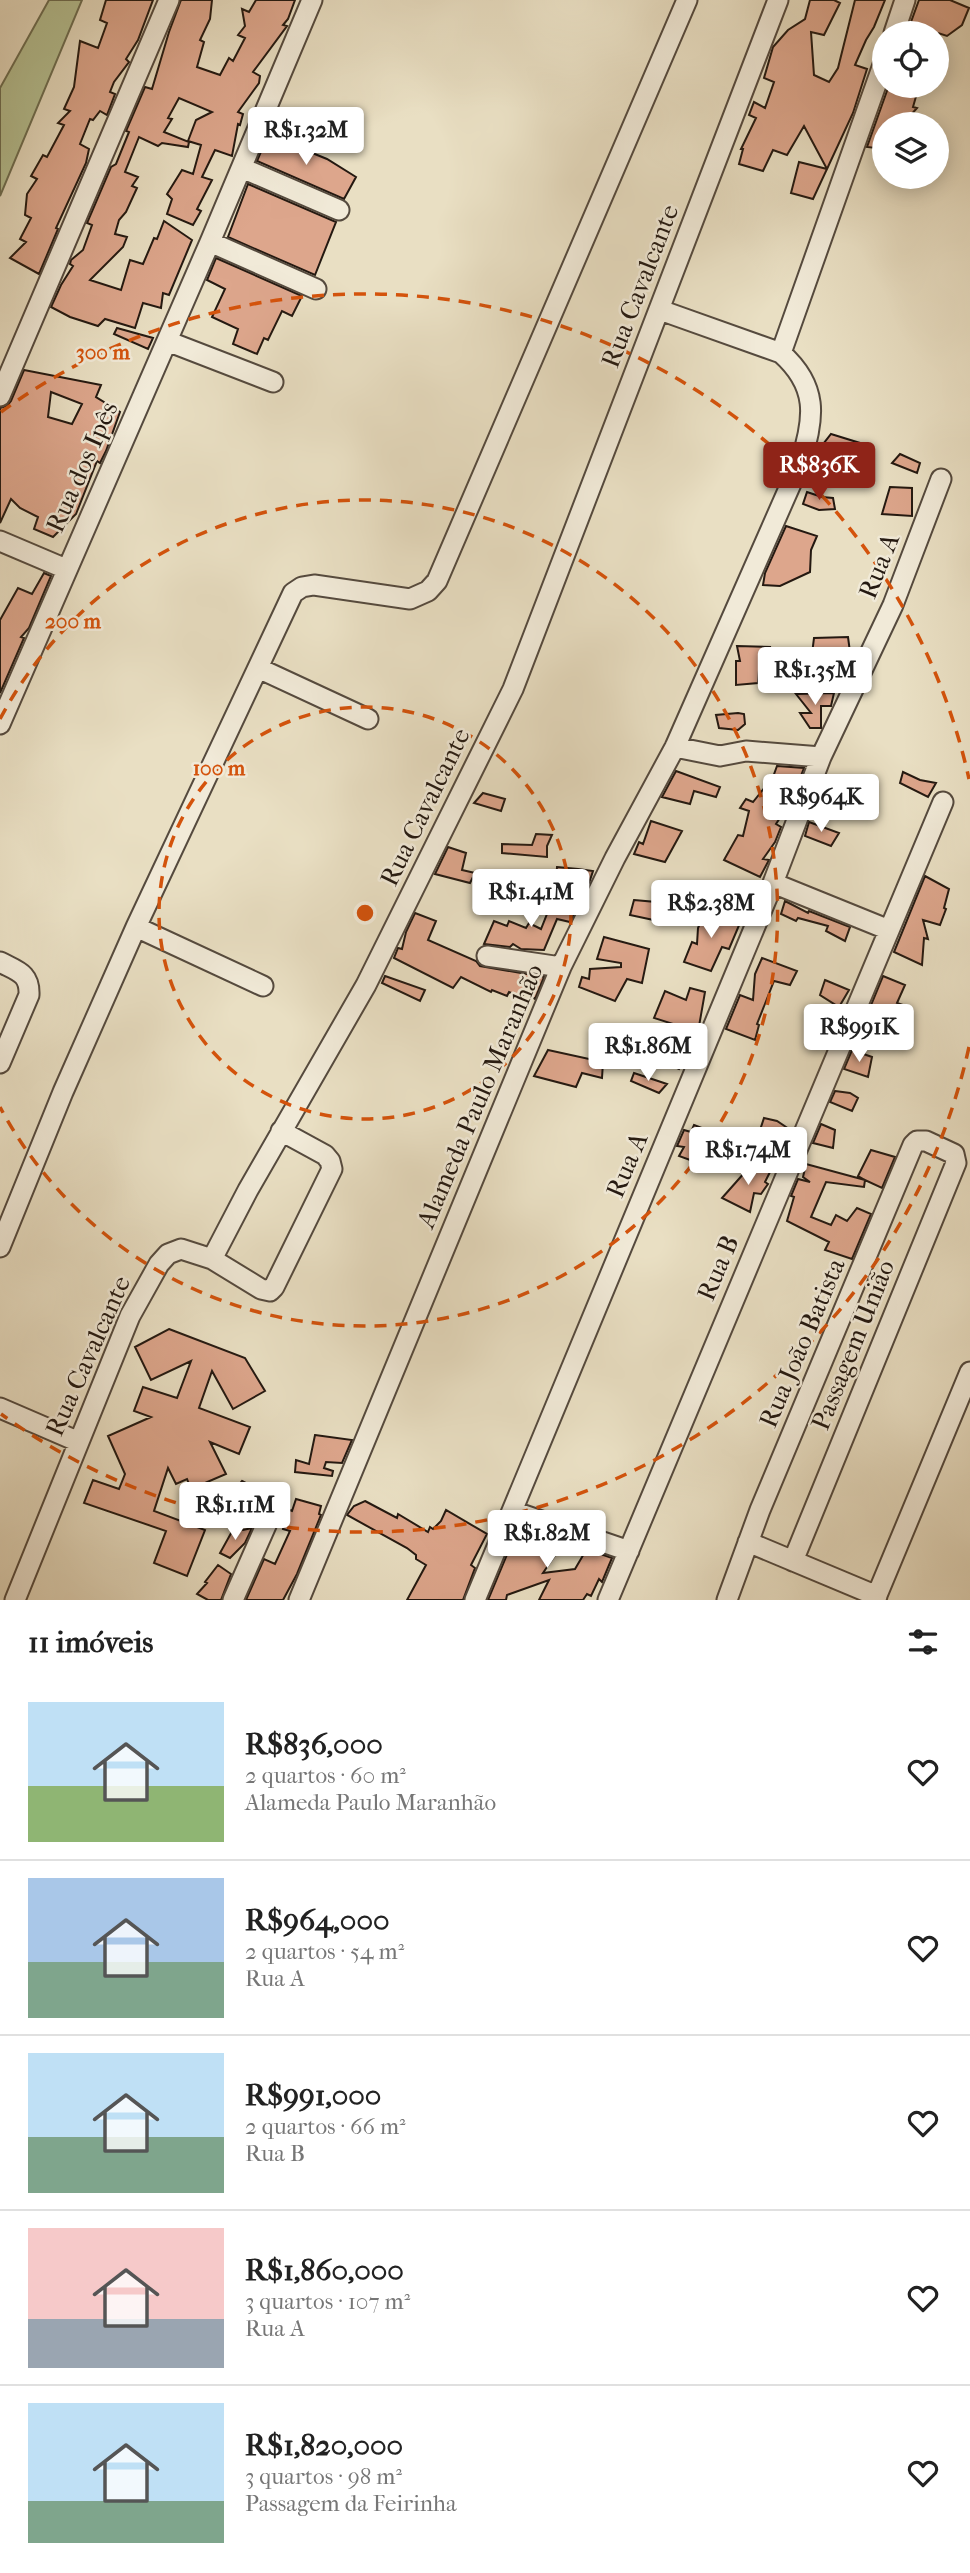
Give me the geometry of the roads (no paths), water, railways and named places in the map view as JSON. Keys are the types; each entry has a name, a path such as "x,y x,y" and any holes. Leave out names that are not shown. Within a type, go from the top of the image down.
{"street":[{"path":"0,396 169,0"},
{"name":"Rua dos Ipês","path":"0,724 211,242 312,0"},
{"path":"0,1247 136,926 293,593 302,587 314,585 410,599 420,596 437,581 687,0"},
{"name":"Rua Cavalcante","path":"15,1600 130,1315 159,1264 168,1254 181,1249 212,1259 281,1131 366,985 513,689 547,606 603,449 660,310 778,0"},
{"path":"898,21 905,0"},
{"path":"660,310 781,354 872,96"},
{"path":"242,168 340,210"},
{"path":"211,242 316,289"},
{"path":"167,341 273,382"},
{"name":"Alameda Paulo Maranhão","path":"299,1600 562,967 615,858 676,747 801,461 807,441 810,395 797,368 781,354"},
{"name":"Rua A","path":"475,1600 774,883 821,757 893,605 941,479"},
{"path":"0,541 66,569"},
{"path":"258,668 368,719"},
{"path":"676,747 720,756 746,751 821,757"},
{"name":"Rua B","path":"608,1600 943,802"},
{"path":"774,883 889,930"},
{"path":"136,926 263,986"},
{"path":"487,956 562,967"},
{"path":"0,962 23,974 30,984 29,995 0,1063"},
{"path":"212,1259 261,1289 270,1291 274,1287 332,1169 330,1161 324,1156 281,1131"},
{"name":"Rua João Batista","path":"727,1600 748,1542 913,1145 917,1141 926,1141 950,1152"},
{"name":"Passagem União","path":"793,1561 956,1163 954,1154 950,1152"},
{"path":"748,1542 876,1598 970,1373"},
{"path":"0,1408 79,1442"},
{"path":"233,1600 275,1505"},
{"path":"512,1511 629,1551"}]}
